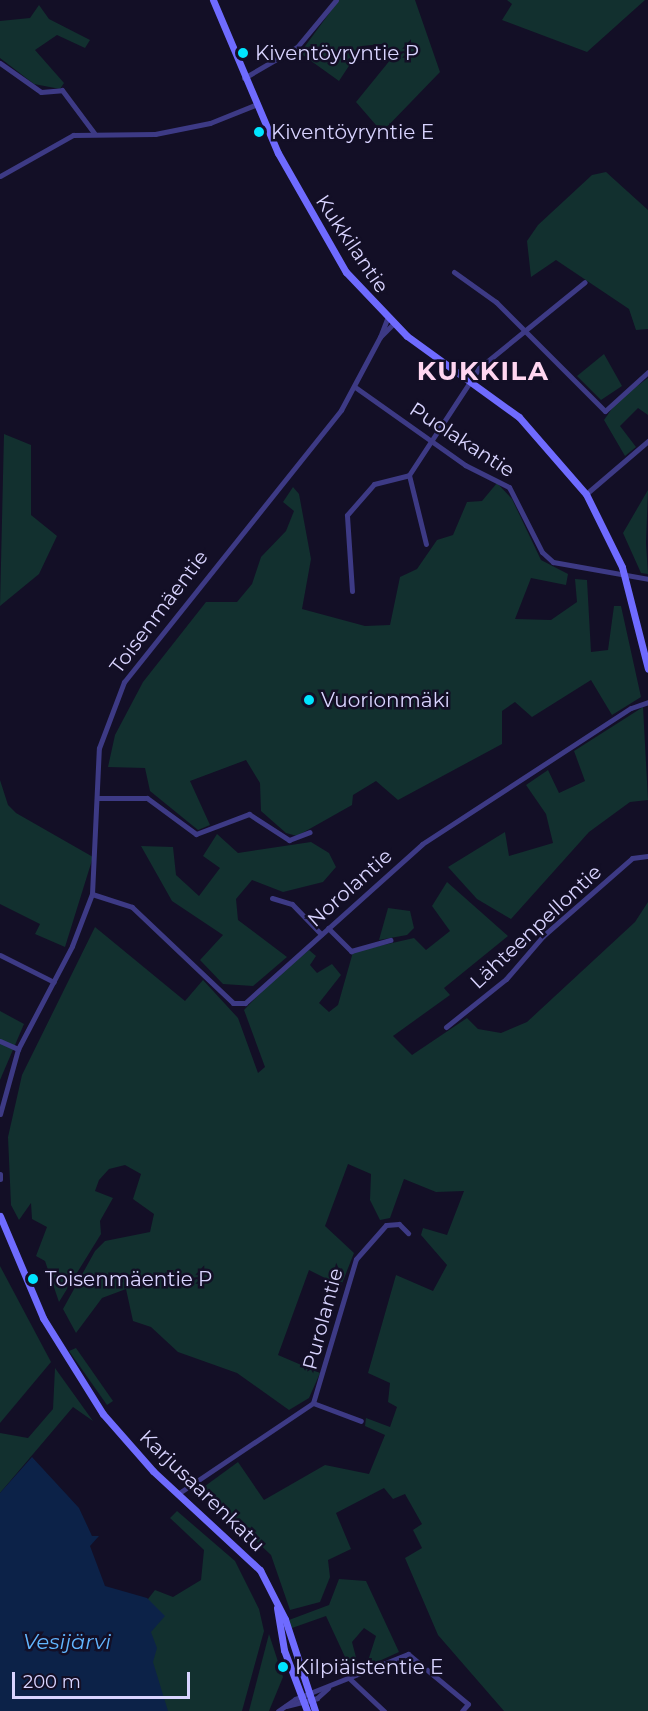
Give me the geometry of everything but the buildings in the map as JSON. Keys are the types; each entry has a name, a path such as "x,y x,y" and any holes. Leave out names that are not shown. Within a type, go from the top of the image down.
{"street":[{"name":"Kukkilantie","path":"213,0 255,105 309,212 346,272 390,322 470,380 534,431 586,494 625,576 648,669"},
{"path":"244,78 297,47 336,0"},
{"path":"0,63 41,92 62,90 94,133"},
{"path":"0,176 55,141 94,133 142,136 193,128 255,105"},
{"path":"454,272 496,302 605,411 648,372"},
{"path":"352,591 355,567 347,515 374,484 410,475 470,380 524,331 585,282"},
{"name":"Toisenmäentie","path":"0,1114 18,1049 54,982 92,894 102,736 124,682 355,387 390,322"},
{"name":"Puolakantie","path":"355,387 433,440 509,487 542,552 553,562 648,579"},
{"path":"586,494 648,441"},
{"path":"410,475 426,544"},
{"name":"Norolantie","path":"92,894 132,907 240,1005 422,843 631,708 648,702"},
{"path":"98,798 147,798 196,834 249,814 289,840 310,832"},
{"name":"Lähteenpellontie","path":"446,1027 506,979 543,936 632,858 648,856"},
{"path":"272,897 292,904 321,934"},
{"path":"328,928 351,951 390,940"},
{"path":"0,955 54,982"},
{"path":"0,1041 18,1049"},
{"path":"0,1174 0,1179"},
{"name":"Karjusaarenkatu","path":"0,1216 43,1318 87,1390 127,1443 249,1556 277,1602 306,1698 307,1711"},
{"name":"Purolantie","path":"313,1403 356,1260 386,1225 399,1224 408,1233"},
{"path":"179,1493 313,1403 361,1421"},
{"path":"278,1711 408,1654 468,1704 462,1711"},
{"path":"350,1679 384,1711"},
{"name":"Karjusaarenkatu","path":"306,1698 315,1711"}],"green space":[{"path":"339,0 415,0 440,72 382,132 356,102 391,59 382,44 362,46 339,81 300,53"},
{"path":"507,0 645,0 587,52 502,20 512,4"},
{"path":"39,5 49,19 90,40 85,48 57,35 35,50 64,83 60,89 34,84 0,58 0,21 30,18"},
{"path":"606,172 648,210 648,329 636,330 629,309 556,260 531,277 527,241 538,225 592,175"},
{"path":"604,354 622,386 601,400 577,376"},
{"path":"648,378 648,415 638,408 620,426 636,447 625,456 604,420 618,400"},
{"path":"4,434 31,445 31,515 57,536 39,574 0,606"},
{"path":"497,483 512,499 541,560 568,574 566,585 531,578 515,619 551,620 577,602 575,579 587,580 591,652 608,650 614,606 621,606 641,697 612,715 591,680 532,717 515,702 502,711 502,744 398,800 376,781 353,795 352,805 297,836 286,833 261,811 260,783 246,760 190,781 210,825 198,830 150,791 145,768 108,767 115,735 143,682 206,602 237,602 252,584 261,557 286,531 294,511 283,502 293,487 299,494 311,559 302,609 365,626 390,625 400,577 417,569 437,540 453,535 467,502 482,501"},
{"path":"648,490 646,543 648,574 641,573 623,533"},
{"path":"643,707 648,800 630,802 589,832 511,919 477,899 448,867 505,832 509,856 553,843 546,814 526,785 548,770 559,793 585,781 574,751"},
{"path":"0,780 8,805 16,813 93,857 65,947 35,934 40,924 0,904"},
{"path":"217,834 238,853 311,842 329,853 336,867 323,882 283,892 252,880 236,899 238,920 287,957 253,986 223,984 200,960 223,935 172,901 141,846 173,847 176,875 199,896 220,868 203,856"},
{"path":"447,882 508,936 444,988 450,995 393,1036 412,1055 467,1018 478,1029 501,1033 527,1022 635,922 648,902 648,1711 504,1711 438,1635 405,1558 422,1548 413,1530 422,1524 405,1494 393,1499 384,1488 336,1513 351,1549 328,1560 330,1577 320,1602 290,1610 271,1555 201,1489 238,1462 264,1500 325,1465 369,1474 385,1435 365,1426 366,1418 390,1427 397,1407 388,1402 390,1383 368,1373 396,1275 433,1291 447,1265 421,1235 423,1228 447,1235 464,1191 436,1192 404,1179 390,1218 380,1220 370,1200 371,1174 348,1164 325,1226 354,1253 341,1286 309,1270 278,1355 320,1373 309,1398 289,1410 237,1373 178,1352 151,1327 133,1321 126,1289 102,1298 76,1333 63,1309 95,1251 105,1241 150,1232 154,1214 133,1199 141,1174 125,1165 109,1169 99,1180 95,1191 113,1198 100,1221 101,1234 59,1302 45,1261 36,1256 47,1227 32,1219 31,1203 19,1220 11,1205 8,1137 22,1075 95,927 185,1001 203,980 238,1018 258,1073 265,1067 244,1010 275,978 309,950 316,956 310,965 317,973 332,964 341,975 319,1003 329,1012 338,1005 353,952 414,938 426,950 450,931 432,906"},
{"path":"388,908 410,911 414,928 407,935 379,940"},
{"path":"0,1011 24,1024 0,1080"},
{"path":"0,1266 51,1362 0,1423"},
{"path":"76,1348 113,1401 107,1405 69,1351"},
{"path":"55,1368 93,1421 73,1407 0,1493 0,1433 28,1438 53,1409"},
{"path":"177,1511 235,1561 259,1609 264,1631 242,1711 104,1711 148,1599 155,1590 173,1597 201,1580 204,1550 170,1518"},
{"path":"339,1579 366,1581 399,1652 366,1667 376,1636 364,1628 352,1642 359,1669 352,1672 326,1616 292,1628 289,1620 329,1605"},
{"path":"269,1634 283,1677 269,1711 249,1711"}],"water":[{"name":"Vesijärvi","path":"32,1457 79,1508 92,1536 99,1536 90,1546 105,1586 147,1598 165,1616 151,1632 157,1648 153,1662 168,1711 0,1711 0,1493"}],"place":[{"name":"Kiventöyryntie P","path":"243,53"},
{"name":"Kiventöyryntie E","path":"259,132"},
{"name":"Vuorionmäki","path":"309,700"},
{"name":"Toisenmäentie P","path":"33,1279"},
{"name":"Kilpiäistentie E","path":"283,1667"}],"district":[{"name":"KUKKILA","path":"483,372"}]}
